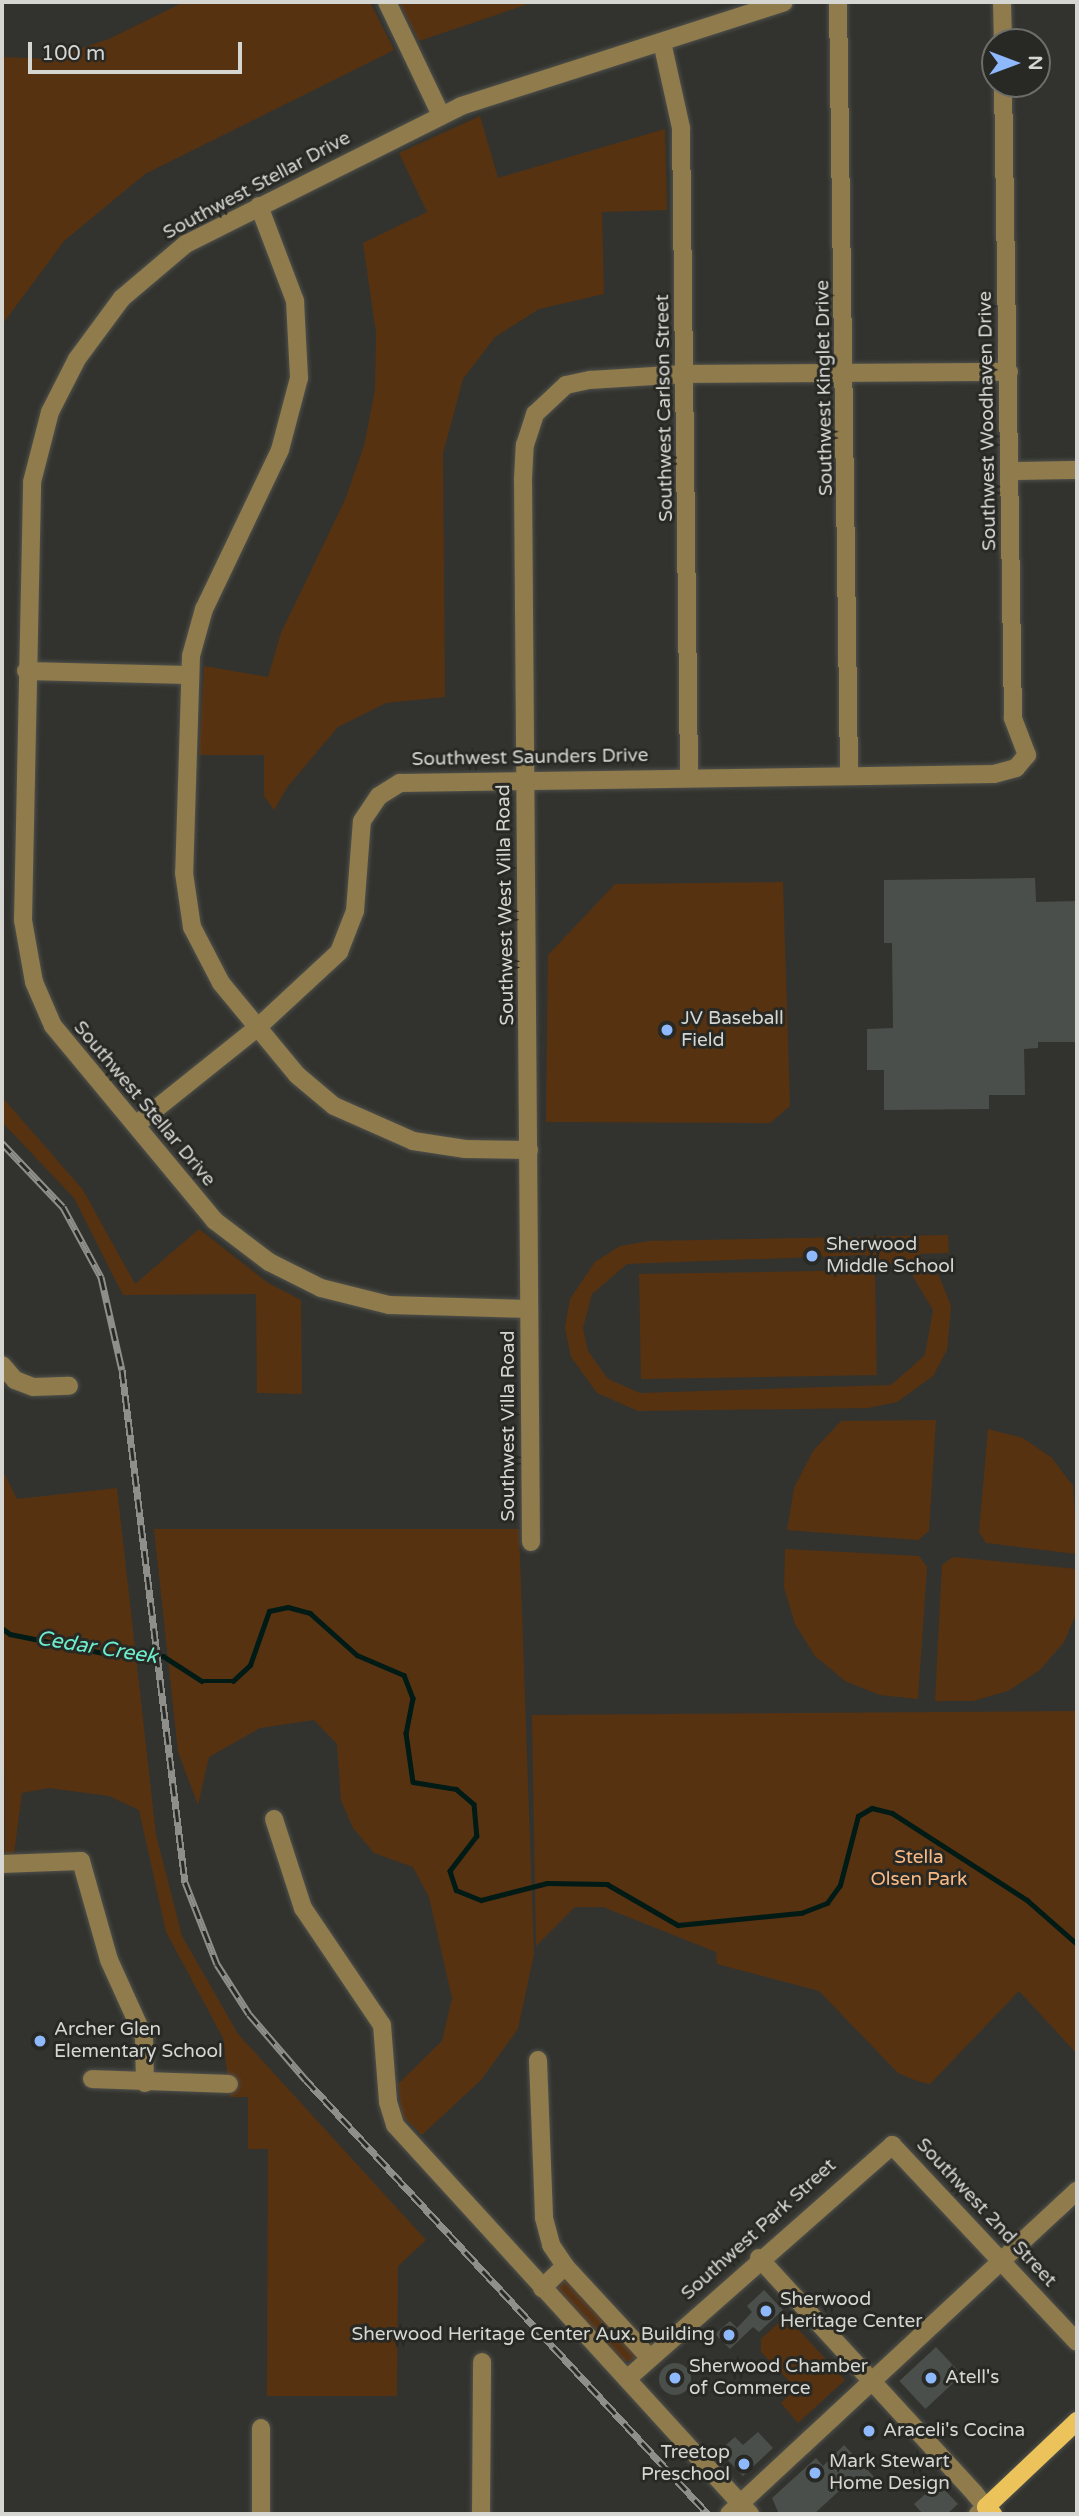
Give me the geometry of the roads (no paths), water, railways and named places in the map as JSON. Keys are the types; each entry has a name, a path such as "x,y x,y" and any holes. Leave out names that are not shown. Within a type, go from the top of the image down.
{"main road":[{"path":"986,2512 1077,2421"}],"street":[{"path":"387,2 441,115"},
{"name":"Southwest Stellar Drive","path":"529,1309 406,1308 301,1279 253,1253 215,1221 137,1124 63,1043 41,1004 28,961 23,920 29,502 38,450 66,376 106,317 149,271 203,233 441,115 784,2"},
{"name":"Southwest Kinglet Drive","path":"838,2 847,373 849,774"},
{"path":"1002,2 1003,28"},
{"name":"Southwest Carlson Street","path":"662,42 681,128 688,776"},
{"name":"Southwest Woodhaven Drive","path":"1003,98 1013,718 1027,755"},
{"path":"259,206 295,301 297,389 280,450 204,609 188,675 186,902 202,954 257,1028 310,1088 359,1121 441,1147 529,1150"},
{"name":"Southwest West Villa Road","path":"529,1309 523,479 525,445 535,414 566,385 685,374 1009,372"},
{"path":"1011,471 1077,470"},
{"path":"26,671 188,675"},
{"name":"Southwest Saunders Drive","path":"137,1124 321,973 346,940 357,897 359,833 379,796 411,780 994,774 1016,768 1027,755"},
{"name":"Southwest Villa Road","path":"529,1309 531,1542"},
{"path":"2,1365 15,1380 33,1387 69,1386"},
{"path":"274,1819 303,1908 382,2025 388,2102 395,2125 627,2379 740,2511 871,2382 1077,2192"},
{"path":"2,1864 81,1861 109,1960 144,2037 145,2083"},
{"path":"538,2060 544,2218 551,2245 565,2266 650,2358"},
{"path":"92,2079 229,2084"},
{"name":"Southwest Park Street","path":"627,2379 759,2258 892,2145"},
{"name":"Southwest 2nd Street","path":"892,2145 1077,2342"},
{"path":"759,2258 986,2512"},
{"path":"542,2288 565,2266"},
{"path":"481,2514 482,2362"},
{"path":"261,2428 261,2514"}],"waterway":[{"name":"Cedar Creek","path":"2,1628 10,1634 113,1655 163,1656 202,1681 233,1681 250,1665 269,1611 288,1607 310,1613 357,1655 404,1675 413,1698 406,1733 413,1782 456,1789 474,1804 477,1836 450,1871 456,1890 481,1900 547,1883 607,1884 678,1925 801,1913 827,1903 840,1885 858,1816 872,1808 892,1813 1027,1900 1077,1944"}],"railway":[{"path":"2,1143 63,1207 101,1277 122,1370 185,1882 217,1964 249,2014 306,2080 708,2514"}],"place":[{"name":"JV Baseball Field","path":"667,1030"},
{"name":"Sherwood Middle School","path":"812,1256"},
{"name":"Archer Glen Elementary School","path":"40,2041"},
{"name":"Sherwood Heritage Center","path":"766,2311"},
{"name":"Sherwood Heritage Center Aux. Building","path":"729,2335"},
{"name":"Sherwood Chamber of Commerce","path":"675,2378"},
{"name":"Atell's","path":"931,2378"},
{"name":"Araceli's Cocina","path":"869,2431"},
{"name":"Treetop Preschool","path":"744,2464"},
{"name":"Mark Stewart Home Design","path":"815,2473"}],"park label":[{"name":"Stella Olsen Park","path":"919,1869"}]}
